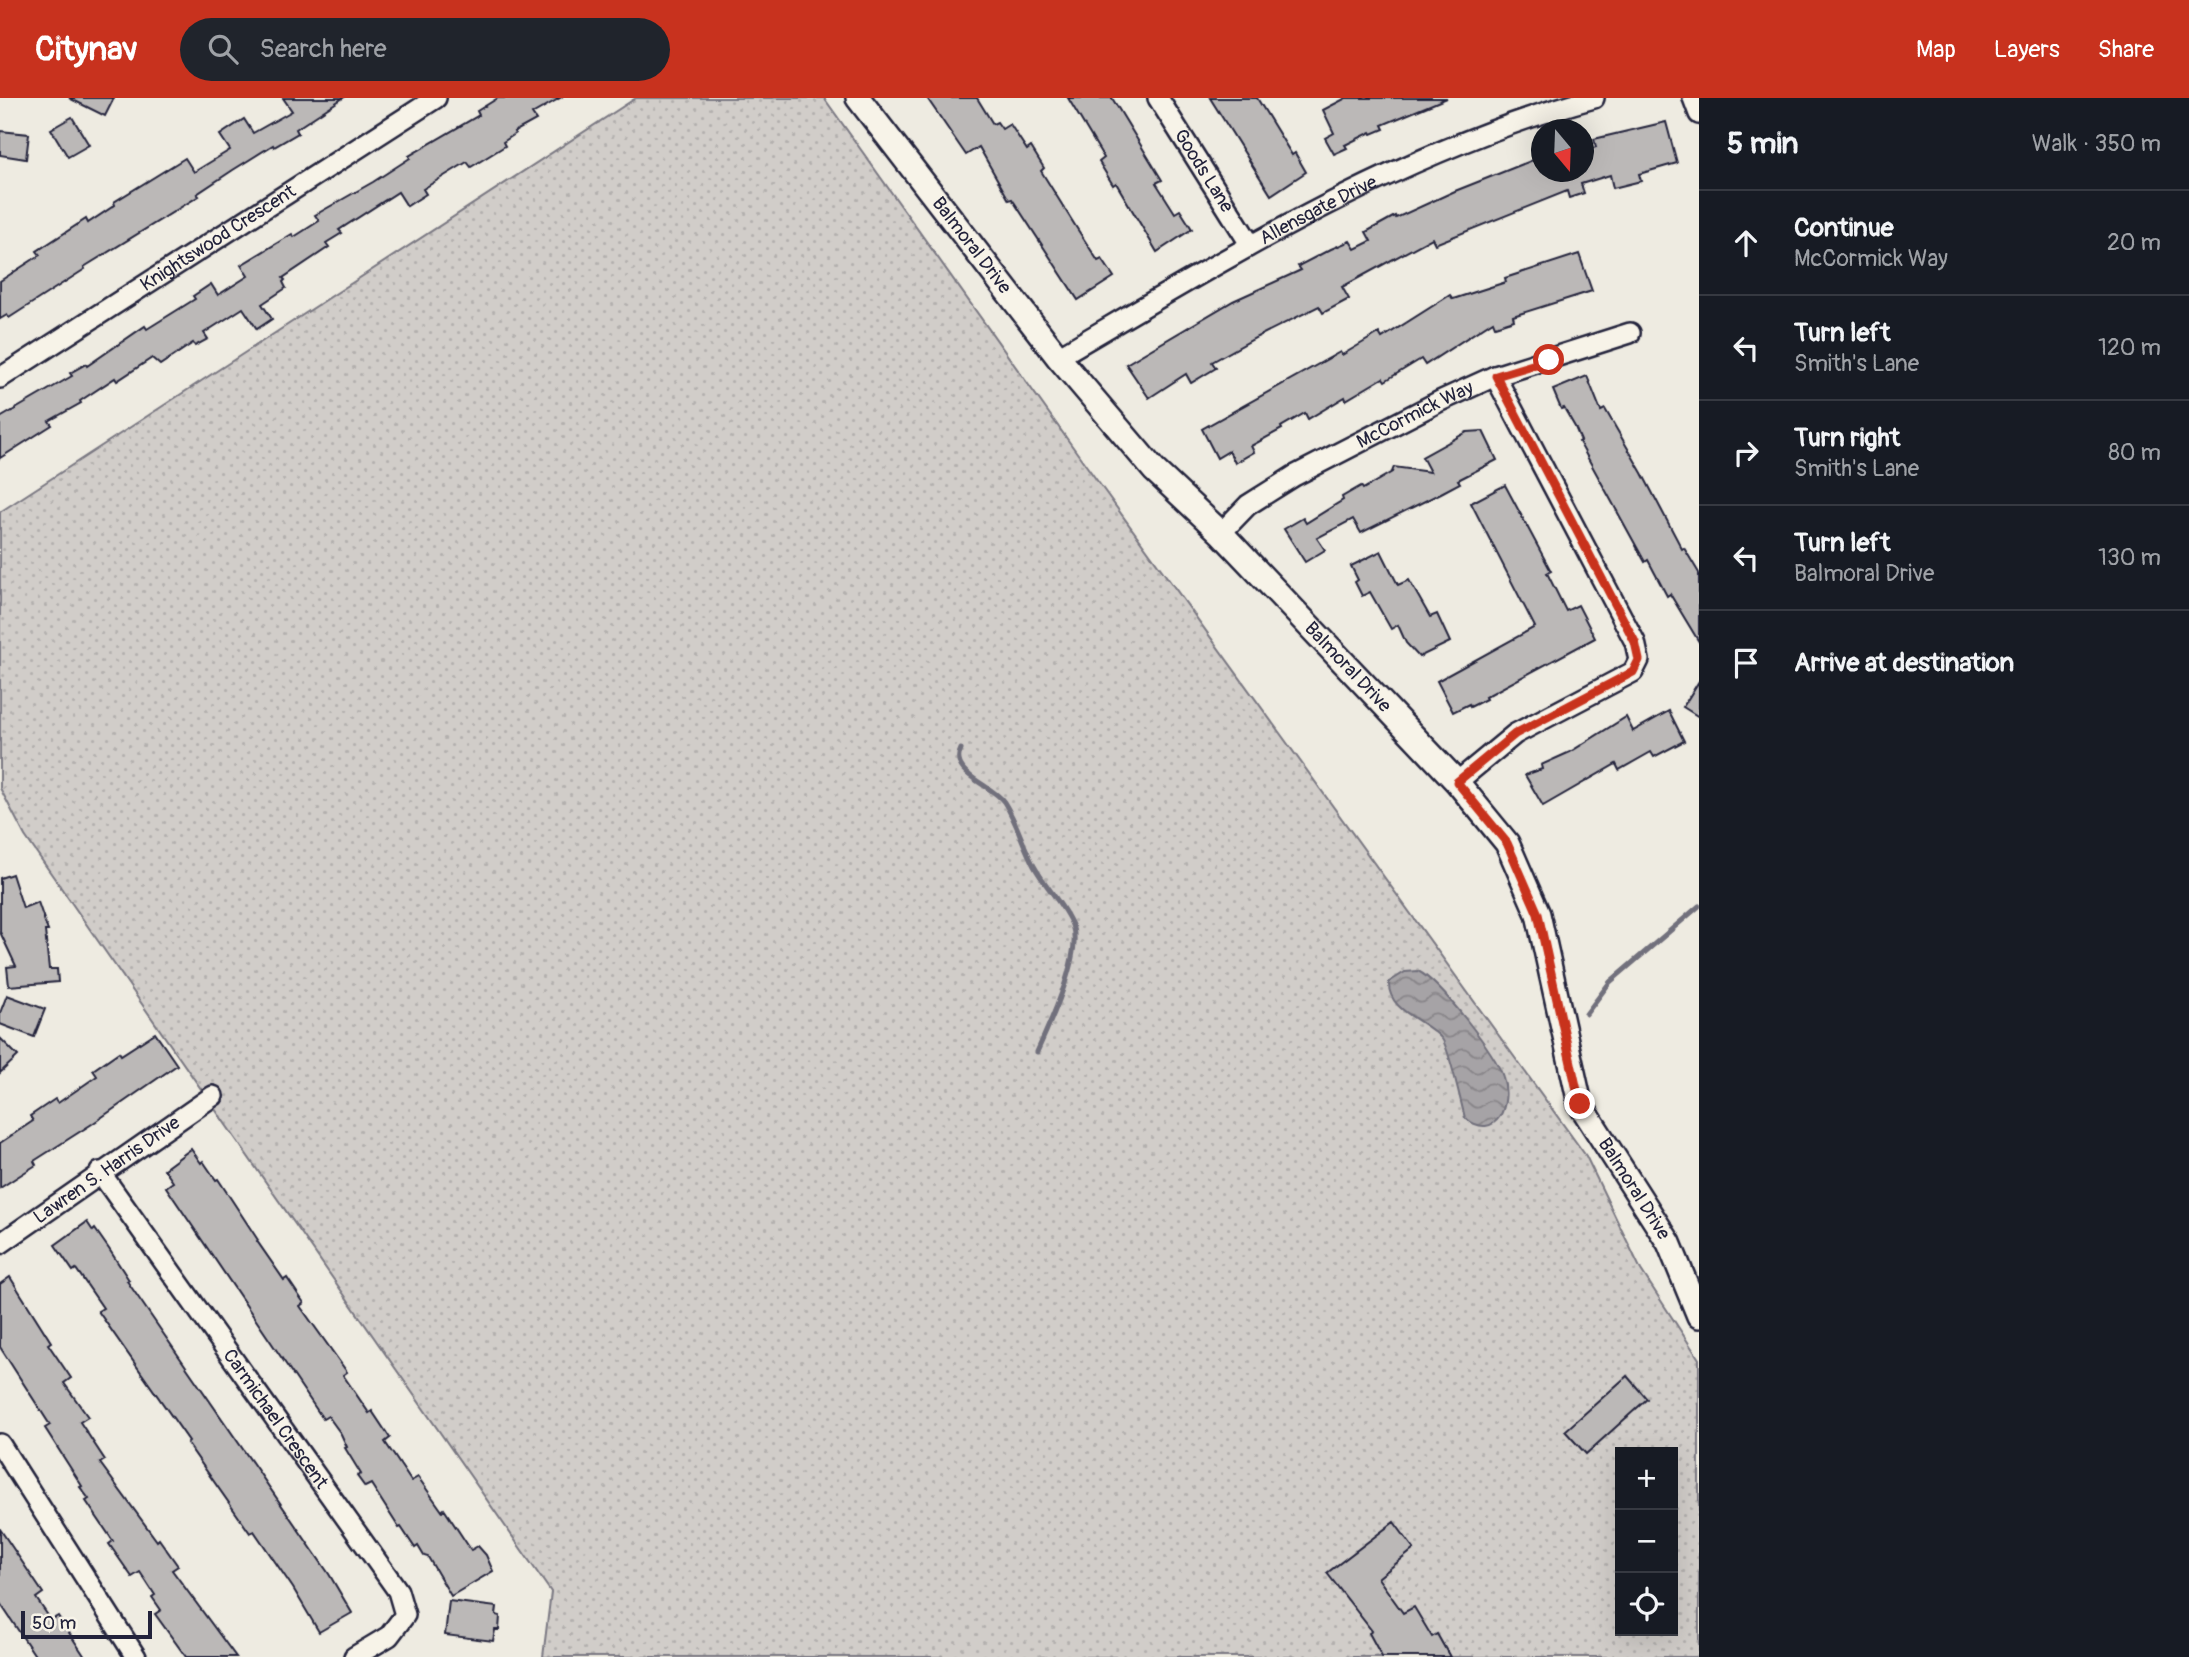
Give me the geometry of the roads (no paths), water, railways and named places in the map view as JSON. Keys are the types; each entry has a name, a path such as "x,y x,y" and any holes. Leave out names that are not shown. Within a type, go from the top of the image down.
{"street":[{"name":"Knightswood Crescent","path":"0,378 436,98"},
{"name":"Balmoral Drive","path":"858,98 1058,357 1154,470 1221,533 1457,782 1507,843 1538,914 1580,1104 1668,1243 1699,1316"},
{"name":"Goods Lane","path":"1158,98 1250,244"},
{"name":"Allensgate Drive","path":"1058,357 1250,244 1426,155 1557,108 1594,98"},
{"path":"1693,98 1699,114"},
{"name":"McCormick Way","path":"1221,533 1248,505 1294,476 1440,401 1496,376 1630,333"},
{"path":"1457,782 1515,734 1633,672 1639,660 1635,642 1496,376"},
{"name":"Lawren S. Harris Drive","path":"0,1244 213,1096"},
{"name":"Carmichael Crescent","path":"100,1172 398,1591 405,1615 389,1636 354,1657"},
{"path":"0,1444 136,1657"}],"water":[{"path":"1418,971 1453,1003 1498,1066 1503,1077 1505,1098 1499,1117 1493,1123 1486,1126 1476,1125 1465,1118 1442,1039 1394,1001 1389,982 1405,972"}],"waterway":[{"path":"961,749 961,765 1004,802 1034,866 1072,925 1073,953 1069,970 1037,1052"},
{"path":"1586,1014 1610,982 1699,906"}]}
